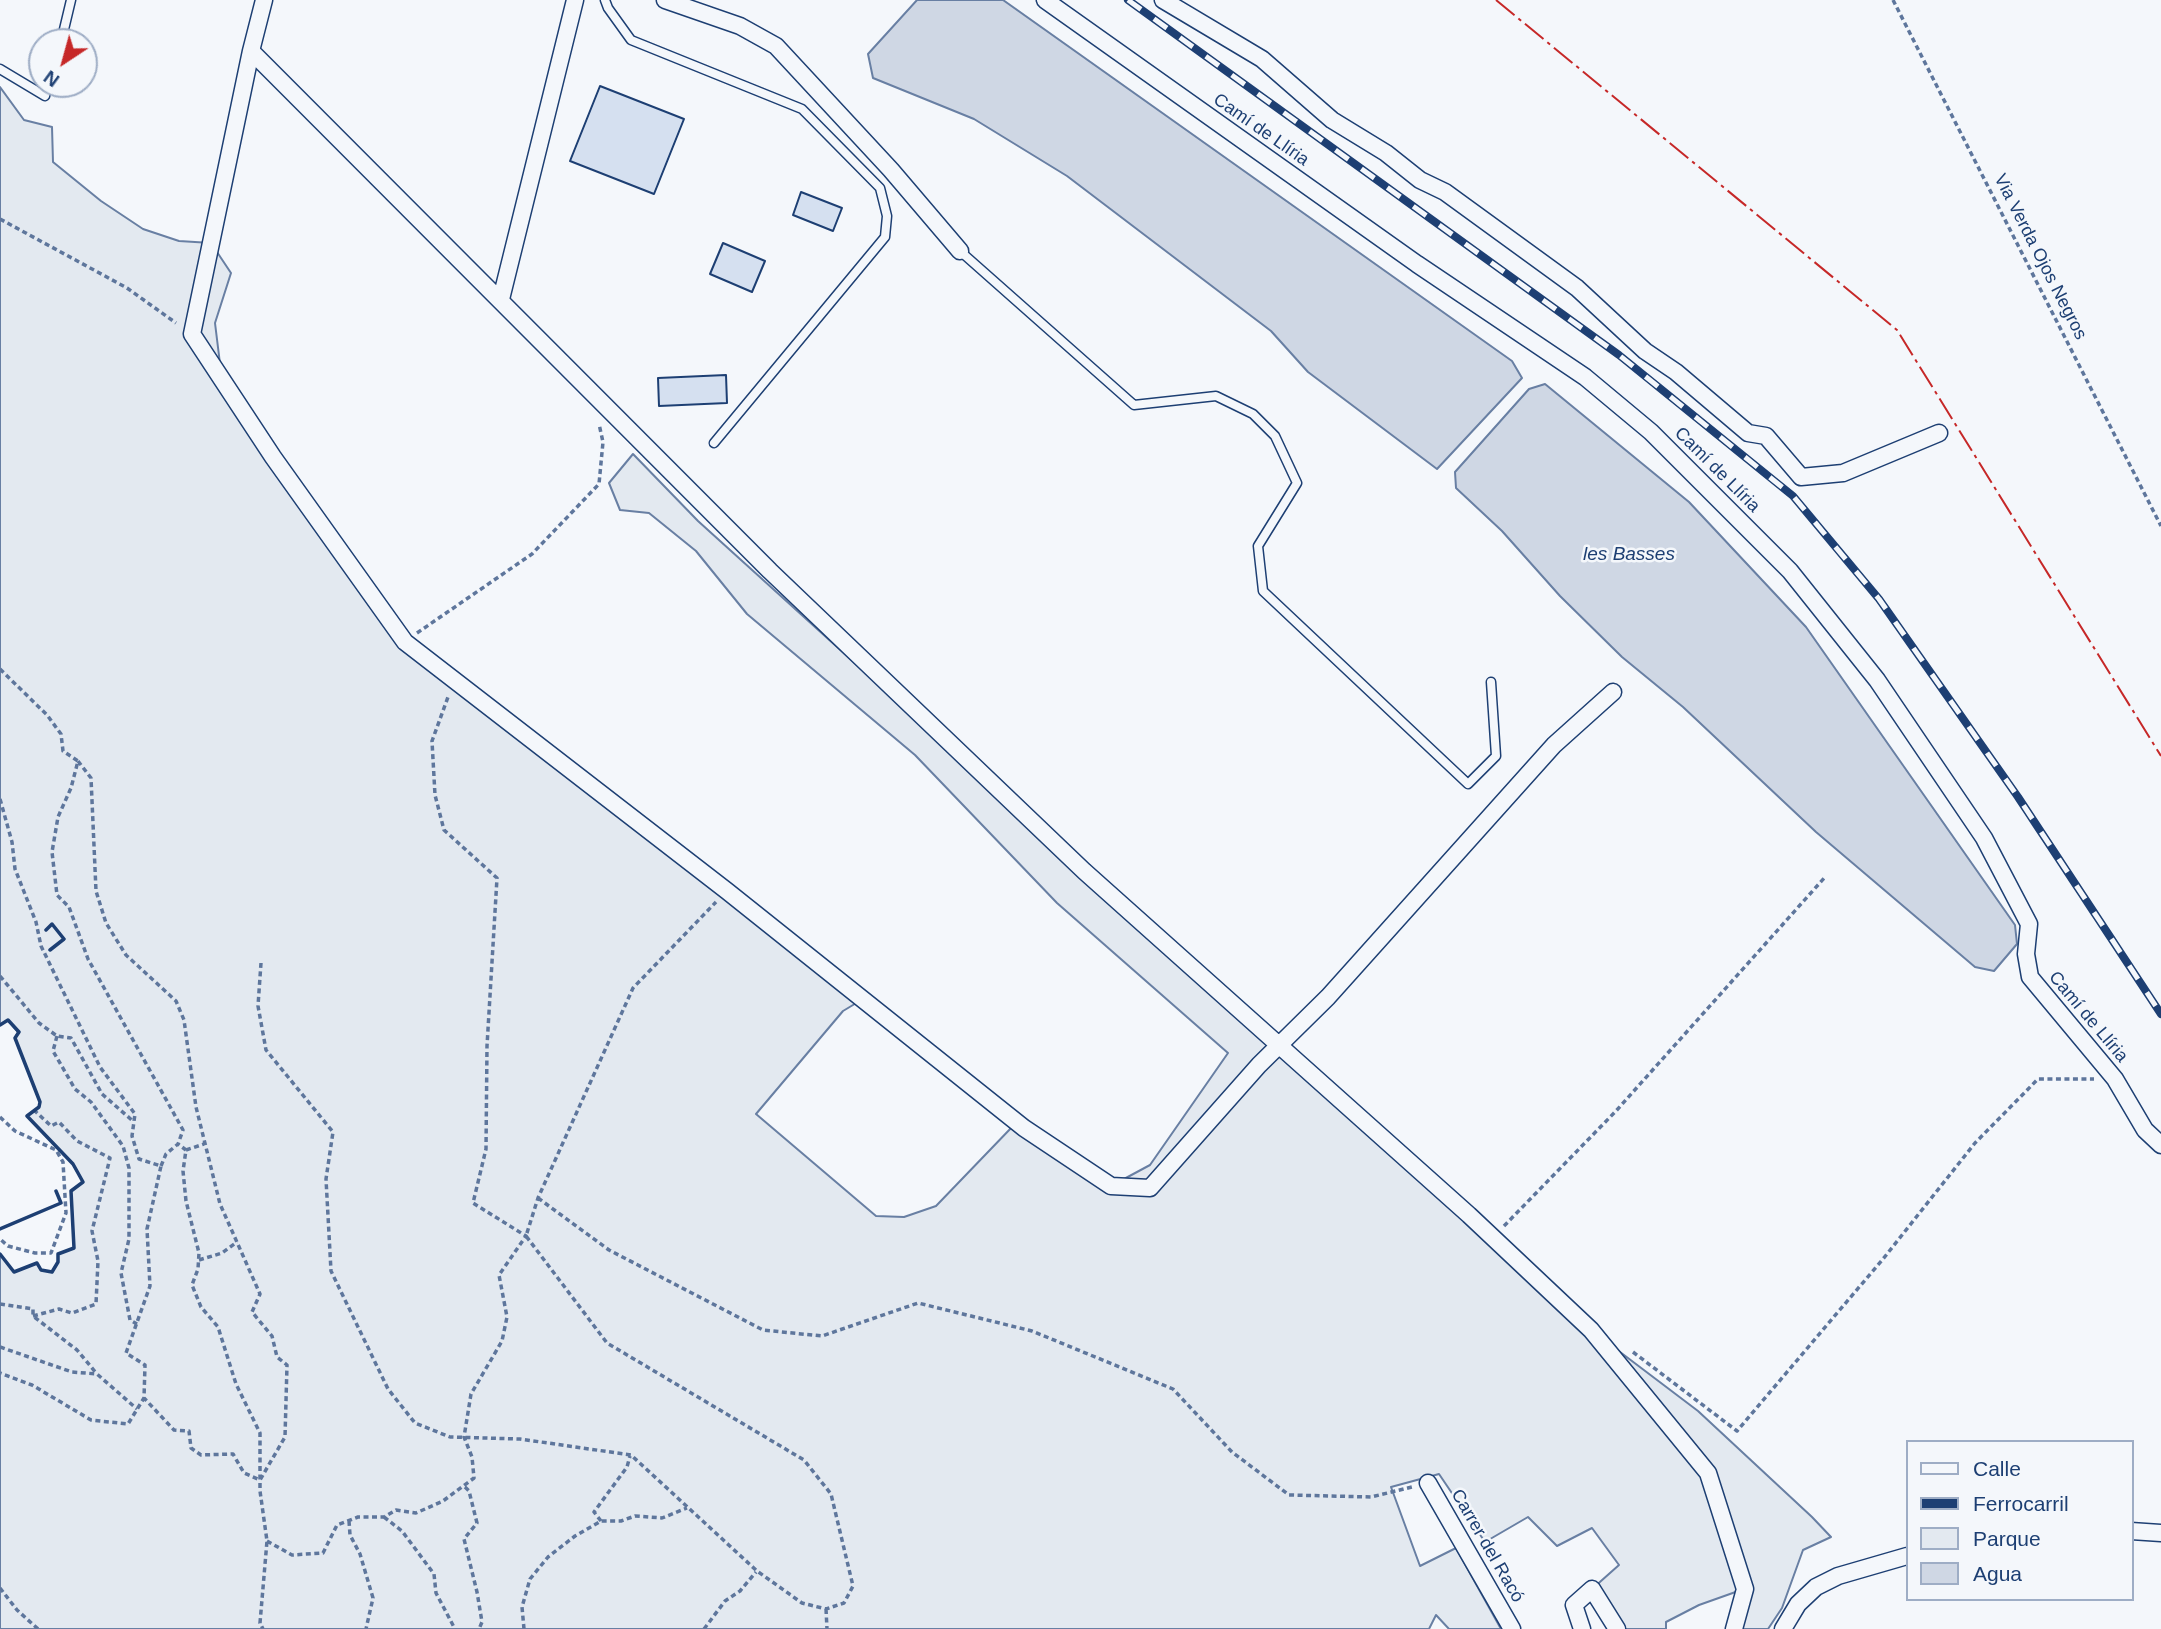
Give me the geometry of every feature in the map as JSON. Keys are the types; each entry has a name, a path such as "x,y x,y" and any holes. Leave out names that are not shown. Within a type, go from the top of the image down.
{"street":[{"path":"264,0 192,334 274,457 405,642 727,891 1024,1128 1111,1186 1150,1188 1278,1046 1328,997 1554,745 1613,692"},
{"path":"501,299 575,0"},
{"path":"665,0 740,26 776,46 891,170 960,251"},
{"name":"Camí de Llíria","path":"1045,0 1416,264 1585,377 1651,432 1772,552 1877,680 1984,838 2029,924 2025,954 2030,977 2115,1079 2145,1130 2161,1145"},
{"path":"1163,0 1262,59 1332,120 1386,153 1420,180 1445,192 1577,288 1645,351 1676,372 1748,433 1766,436 1801,477 1843,473 1939,433"},
{"path":"251,51 771,571 1063,851 1493,1237 1591,1330 1708,1473 1745,1589 1734,1629"},
{"name":"Carrer del Racó","path":"1428,1483 1512,1629"},
{"path":"2133,1531 2161,1533"},
{"path":"1783,1629 1798,1604 1816,1587 1838,1576 1906,1556"},
{"path":"1581,1629 1574,1605 1592,1589 1617,1629"}],"lane":[{"path":"64,28 71,0"},
{"path":"606,0 631,40 802,109 880,188 885,206 885,237 714,443"},
{"path":"0,69 28,86"},
{"path":"960,251 1134,405 1216,396 1253,414 1275,436 1297,483 1258,546 1264,591 1468,783 1496,755 1491,682"}],"path":[{"name":"Via Verda Ojos Negros","path":"1894,0 2161,526"},
{"path":"0,219 127,288 192,334"},
{"path":"405,642 532,554 598,484 604,442 589,388"},
{"path":"0,668 47,715 61,734 63,751 78,761 92,778 96,891 106,923 126,955 176,1001 184,1020 195,1107 220,1204 260,1294 252,1312 272,1336 277,1357 287,1365 285,1437 260,1480"},
{"path":"261,963 258,1006 266,1049 333,1132 326,1179 331,1271 388,1389 415,1423 450,1437 520,1439 631,1455 757,1571 802,1603 826,1609 844,1603 853,1586 831,1494 804,1460 607,1343 526,1236 473,1203 486,1149 487,1046 497,878 444,830 435,795 432,741 443,704 458,682"},
{"path":"0,1373 32,1385 91,1420 128,1424 144,1398 145,1365 126,1353 150,1286 147,1229 160,1166 166,1154 178,1144 183,1130 88,959 69,906 57,895 52,852 58,817 71,788 78,761"},
{"path":"0,799 7,818 15,869 36,922 41,946 100,1067 135,1114 132,1136 139,1159 160,1166"},
{"path":"1493,1237 1616,1111 1826,876"},
{"path":"267,1541 292,1555 323,1553 337,1525 358,1517 384,1517 396,1510 416,1513 443,1501 474,1478 472,1457 464,1437 471,1394 502,1342 507,1317 499,1275 526,1236 538,1198 633,988 727,891"},
{"path":"0,976 39,1023 57,1036 71,1038 102,1094 134,1122"},
{"path":"57,1036 53,1051 75,1089 91,1102 123,1146 130,1168 127,1191 129,1238 121,1273 130,1320 136,1324"},
{"path":"1632,1352 1737,1431 1883,1259 1975,1143 2038,1079 2115,1079"},
{"path":"33,1316 59,1309 72,1313 96,1304 98,1261 93,1231 110,1158 78,1141 59,1122 51,1126 35,1111"},
{"path":"0,1117 15,1132 56,1150 63,1162 66,1213 51,1252 35,1253 8,1246 0,1239"},
{"path":"178,1144 186,1150"},
{"path":"186,1150 204,1144"},
{"path":"186,1150 183,1171 186,1201 199,1260 192,1285 201,1307 218,1327 236,1384 260,1433 260,1480 267,1541 260,1623 263,1629"},
{"path":"538,1198 609,1250 764,1330 822,1336 918,1303 1032,1331 1173,1389 1232,1452 1289,1495 1371,1497 1428,1483"},
{"path":"199,1260 222,1253 237,1242"},
{"path":"0,1304 33,1309 33,1316"},
{"path":"33,1316 77,1350 97,1374 137,1409"},
{"path":"0,1347 72,1372 97,1374"},
{"path":"144,1398 174,1430 189,1431 191,1448 201,1455 233,1454 244,1473 260,1480"},
{"path":"601,1521 594,1512 627,1468 631,1455"},
{"path":"465,1486 469,1491 477,1522 464,1539 477,1592 482,1622 479,1629"},
{"path":"524,1629 522,1606 530,1579 548,1557 601,1521 621,1521 635,1516 662,1518 687,1508"},
{"path":"384,1517 402,1531 434,1574 436,1593 455,1629"},
{"path":"349,1521 350,1535 360,1555 373,1598 366,1629"},
{"path":"704,1629 725,1601 740,1591 757,1571"},
{"path":"0,1588 17,1610 38,1629"},
{"path":"826,1609 827,1629"}],"green space":[{"path":"0,87 24,120 52,127 53,162 101,201 143,229 179,241 211,243 231,273 215,323 222,380 405,642 863,999 843,1011 756,1114 876,1216 904,1217 936,1206 1013,1126 1111,1186 1150,1165 1228,1053 1057,903 915,755 747,614 696,551 649,513 620,510 609,483 633,454 698,521 1591,1330 1698,1411 1812,1517 1831,1537 1803,1550 1782,1608 1768,1629 1734,1629 1744,1589 1699,1605 1666,1622 1666,1629 1617,1629 1592,1589 1619,1565 1592,1528 1557,1546 1528,1517 1485,1542 1439,1474 1391,1487 1420,1566 1456,1548 1501,1629 1449,1629 1436,1615 1429,1629 0,1629 0,1254 14,1272 37,1263 41,1270 52,1272 58,1262 58,1254 74,1248 71,1191 83,1182 73,1164 27,1116 39,1107 40,1102 15,1038 18,1032 8,1020 0,1025"}],"water":[{"path":"917,0 1003,0 1512,361 1522,378 1437,469 1308,372 1271,331 1067,176 974,119 873,78 868,54"},
{"name":"les Basses","path":"1545,384 1689,502 1806,627 2015,925 2017,944 1994,971 1975,967 1816,832 1683,707 1622,657 1560,596 1502,531 1456,488 1455,472 1529,389"}],"building":[{"path":"600,86 684,119 654,194 570,161"},
{"path":"801,192 842,208 833,231 793,215"},
{"path":"723,243 765,261 752,292 710,274"},
{"path":"726,375 727,403 659,406 658,378"}],"railway":[{"path":"1128,0 1619,355 1793,496 1879,599 2018,797 2161,1014"}],"wall":[{"path":"46,930 52,924 64,939 50,950"},
{"path":"0,1025 8,1020 19,1032 15,1038 40,1102 39,1107 27,1116 73,1164 83,1182 71,1191 74,1248 58,1254 58,1262 52,1272 41,1270 37,1263 14,1272 0,1254"},
{"path":"0,1229 61,1203 56,1191"}],"power":[{"path":"1496,0 1897,330 2161,756"}]}
